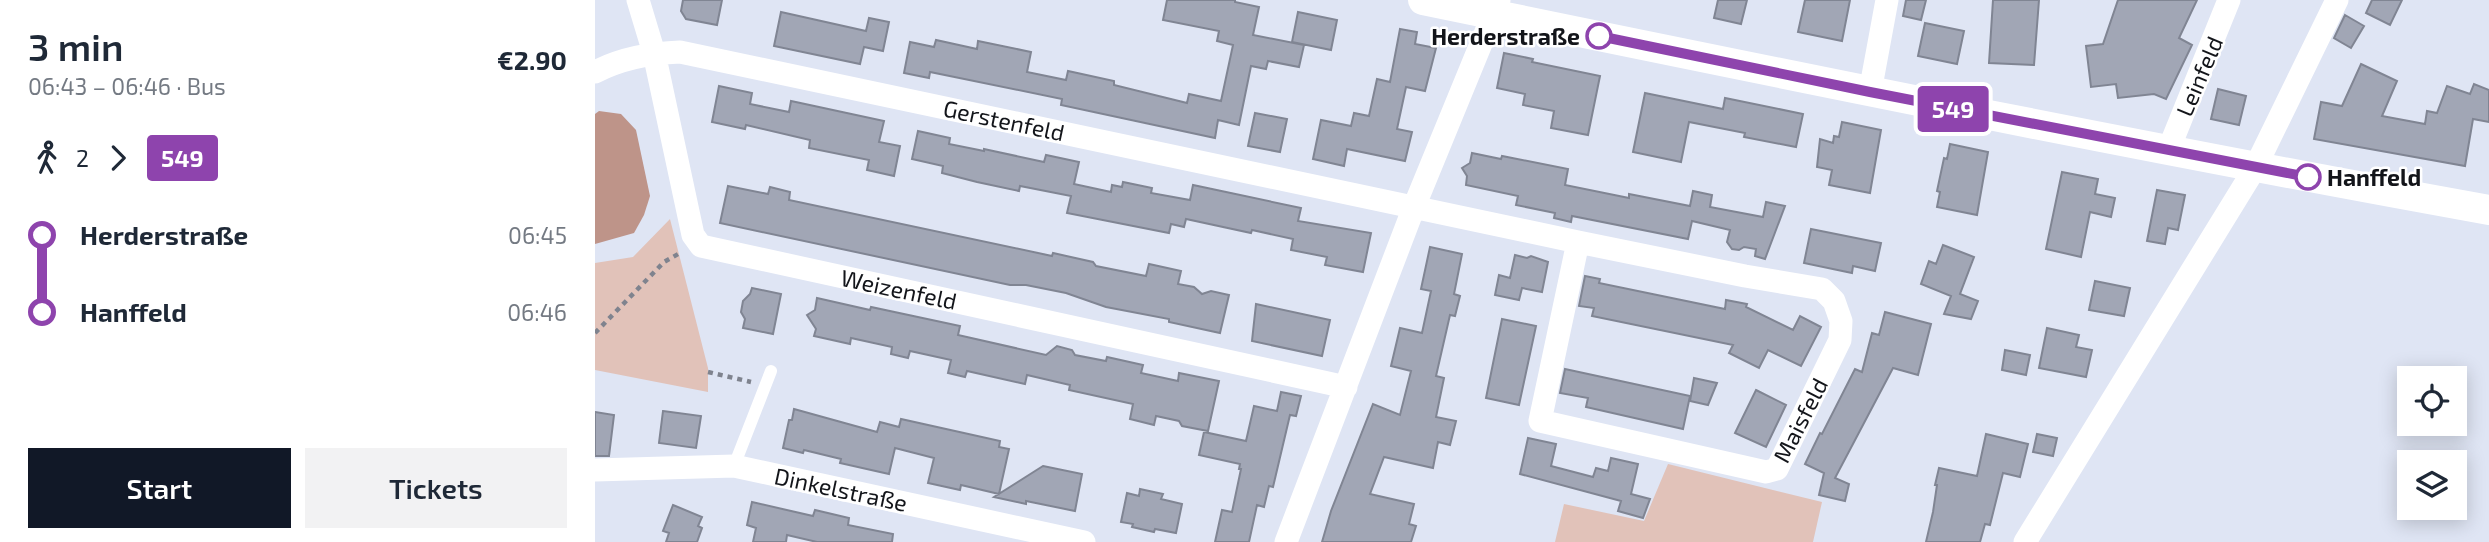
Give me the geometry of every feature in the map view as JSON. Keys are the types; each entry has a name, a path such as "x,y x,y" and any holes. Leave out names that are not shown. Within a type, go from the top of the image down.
{"street":[{"path":"638,0 654,53 693,235 701,246"},
{"path":"1423,0 1495,7 1870,92 2255,168 2489,210"},
{"path":"1870,92 1887,0"},
{"name":"Leinfeld","path":"2168,151 2229,0"},
{"path":"2025,542 2255,168 2337,0"},
{"path":"1286,542 1414,207 1495,7"},
{"name":"Gerstenfeld","path":"595,72 614,63 654,53 680,52 1414,207"},
{"name":"Maisfeld","path":"1414,207 1745,276 1822,289 1834,301 1841,321 1840,340 1777,469 1766,472 1540,421 1578,242"},
{"name":"Weizenfeld","path":"701,246 1346,387"},
{"name":"Dinkelstraße","path":"595,470 734,466 1084,542"}],"lane":[{"path":"734,466 771,371"}],"path":[{"path":"595,333 664,262 701,246"},
{"path":"708,372 765,386"}],"shaded area":[{"path":"599,111 621,114 636,130 650,196 634,233 595,244 595,114"},
{"path":"670,219 708,368 708,392 595,370 595,263 633,257"},
{"path":"1668,464 1822,502 1813,542 1555,542 1564,504 1644,521"}],"building":[{"path":"683,0 722,0 717,25 686,19 681,11"},
{"path":"1167,0 1235,0 1259,7 1253,35 1304,45 1299,67 1268,61 1266,69 1251,66 1239,125 1218,120 1215,138 1061,105 1062,99 930,72 929,78 904,73 910,42 934,47 936,40 977,49 978,41 1031,52 1027,72 1066,80 1068,71 1114,81 1114,85 1187,103 1189,94 1221,101 1233,45 1217,41 1219,31 1163,20"},
{"path":"1718,0 1747,0 1741,24 1714,18"},
{"path":"1805,0 1850,0 1842,41 1798,32"},
{"path":"1906,0 1926,0 1921,20 1903,16"},
{"path":"1993,0 2039,0 2034,65 1989,63"},
{"path":"2118,0 2197,0 2179,38 2192,45 2166,99 2154,94 2118,98 2116,84 2091,87 2086,46 2103,44"},
{"path":"2372,0 2402,0 2390,25 2366,13"},
{"path":"781,12 866,31 869,18 889,22 883,51 864,47 860,64 774,46"},
{"path":"1298,12 1337,20 1331,50 1292,42"},
{"path":"2345,15 2364,26 2351,48 2334,38"},
{"path":"1925,23 1964,31 1957,64 1918,56"},
{"path":"1400,29 1417,32 1415,44 1436,48 1425,91 1406,87 1397,129 1412,132 1405,161 1347,149 1344,166 1313,159 1321,120 1351,126 1354,113 1369,116 1377,79 1390,82"},
{"path":"1504,53 1533,59 1532,62 1600,76 1588,135 1551,128 1554,111 1523,105 1525,94 1497,88"},
{"path":"2361,64 2397,81 2382,116 2425,124 2427,111 2437,113 2447,86 2470,94 2474,84 2489,90 2489,122 2473,119 2465,166 2314,139 2321,102 2342,106"},
{"path":"719,86 752,93 750,104 789,112 791,101 884,121 879,142 900,146 894,176 867,170 869,160 809,148 810,140 746,125 745,129 712,122"},
{"path":"2218,89 2246,96 2239,125 2211,119"},
{"path":"1645,93 1723,109 1725,98 1803,114 1796,147 1689,122 1681,162 1633,152"},
{"path":"1255,113 1287,119 1280,152 1248,146"},
{"path":"1842,122 1881,130 1870,193 1829,185 1832,170 1817,167 1820,139 1833,143 1834,136 1839,137"},
{"path":"918,131 950,138 949,144 984,151 1044,162 1046,155 1079,162 1074,184 1111,192 1112,185 1122,187 1123,182 1152,188 1151,193 1190,200 1193,185 1301,208 1298,221 1371,233 1363,272 1325,265 1327,257 1291,250 1293,239 1252,230 1251,233 1186,219 1184,227 1171,224 1169,233 1067,213 1071,196 1020,186 1019,191 977,182 942,173 943,166 912,159"},
{"path":"1950,144 1988,152 1977,215 1937,207 1940,192 1937,191"},
{"path":"1472,153 1568,169 1565,185 1629,198 1629,194 1690,206 1693,191 1712,195 1710,207 1763,217 1766,202 1785,206 1765,259 1755,256 1756,249 1732,249 1727,242 1730,230 1692,221 1688,239 1572,216 1571,222 1554,218 1555,213 1516,205 1518,196 1466,185 1467,176 1462,168 1470,163"},
{"path":"2062,172 2098,179 2095,194 2115,198 2111,217 2090,212 2081,257 2046,249"},
{"path":"728,186 768,194 770,187 790,192 789,200 1052,256 1053,253 1093,262 1096,266 1146,276 1149,264 1181,271 1178,284 1194,287 1202,294 1211,291 1229,295 1220,333 1169,322 1169,319 1106,307 1066,293 1026,285 1010,285 720,223"},
{"path":"2157,190 2185,195 2178,230 2168,228 2165,244 2147,241"},
{"path":"1811,229 1881,243 1875,271 1853,266 1852,273 1804,263"},
{"path":"1943,245 1974,257 1960,294 1978,301 1971,319 1944,314 1951,296 1921,284 1929,261 1936,264"},
{"path":"1430,247 1462,254 1454,294 1460,296 1455,316 1450,315 1436,376 1444,378 1436,417 1456,421 1450,445 1438,442 1433,468 1384,457 1370,494 1414,504 1409,524 1416,526 1411,542 1322,542 1331,511 1373,404 1400,415 1411,371 1391,366 1400,328 1422,333 1431,291 1421,289"},
{"path":"1515,255 1527,258 1531,256 1548,262 1542,292 1522,288 1519,300 1495,295 1499,275 1510,278"},
{"path":"1585,276 1600,279 1599,283 1725,309 1726,300 1747,304 1746,307 1793,330 1800,316 1821,327 1801,366 1768,350 1759,368 1729,353 1733,345 1592,316 1594,308 1579,306"},
{"path":"2095,281 2130,288 2124,316 2089,310"},
{"path":"752,288 781,294 773,334 743,328 743,301"},
{"path":"817,298 960,326 958,335 1046,355 1057,346 1072,350 1075,355 1106,361 1107,357 1143,365 1141,373 1178,381 1179,373 1219,381 1208,431 1182,426 1179,421 1156,416 1154,425 1130,419 1133,404 1069,390 1070,385 1027,375 1025,384 967,371 965,377 948,373 951,360 910,351 908,358 891,354 892,347 851,338 850,344 814,336 816,329 807,315 815,310"},
{"path":"1256,304 1330,320 1322,356 1252,341"},
{"path":"1885,312 1931,324 1918,375 1893,368 1835,478 1849,484 1845,501 1819,495 1824,473 1805,464 1855,369 1862,372 1872,333 1879,335"},
{"path":"1502,319 1536,326 1519,405 1486,398"},
{"path":"2047,328 2079,335 2076,347 2092,350 2086,377 2039,368"},
{"path":"2005,350 2030,355 2026,375 2002,370"},
{"path":"1565,369 1690,396 1683,429 1586,407 1588,398 1560,393"},
{"path":"1694,378 1717,383 1708,405 1690,401"},
{"path":"1756,390 1786,405 1766,447 1735,433"},
{"path":"1281,392 1301,396 1296,416 1290,415 1273,487 1269,486 1264,507 1257,505 1249,542 1215,542 1222,510 1232,512 1241,469 1240,464 1199,455 1204,432 1246,441 1254,406 1277,411"},
{"path":"794,409 877,432 880,422 899,427 901,419 1000,441 999,447 1009,449 999,494 961,485 960,490 928,483 934,458 895,448 889,474 840,463 841,459 783,448"},
{"path":"663,411 701,416 696,448 659,443"},
{"path":"595,412 614,415 609,456 595,456"},
{"path":"1986,434 2028,444 2020,477 2003,473 1990,525 1985,524 1980,542 1926,542 1939,468 1977,476"},
{"path":"2037,434 2057,438 2053,456 2033,452"},
{"path":"1528,438 1556,444 1551,466 1593,477 1596,468 1608,471 1611,458 1638,464 1631,494 1650,499 1643,518 1618,511 1621,501 1520,474"},
{"path":"1043,466 1082,474 1075,511 994,497"},
{"path":"1140,489 1163,494 1161,499 1182,504 1176,533 1155,529 1154,532 1121,522 1127,493 1139,496"},
{"path":"752,502 813,516 815,510 849,518 848,525 893,534 892,542 817,542 787,535 786,542 753,542 756,528 747,525"},
{"path":"673,505 702,517 698,526 702,528 697,542 666,542 669,533 663,531"}],"bus line":[{"name":"549","path":"1599,36 2308,177"}],"place":[{"name":"Herderstraße","path":"1599,36"},
{"name":"Hanffeld","path":"2308,177"}]}
